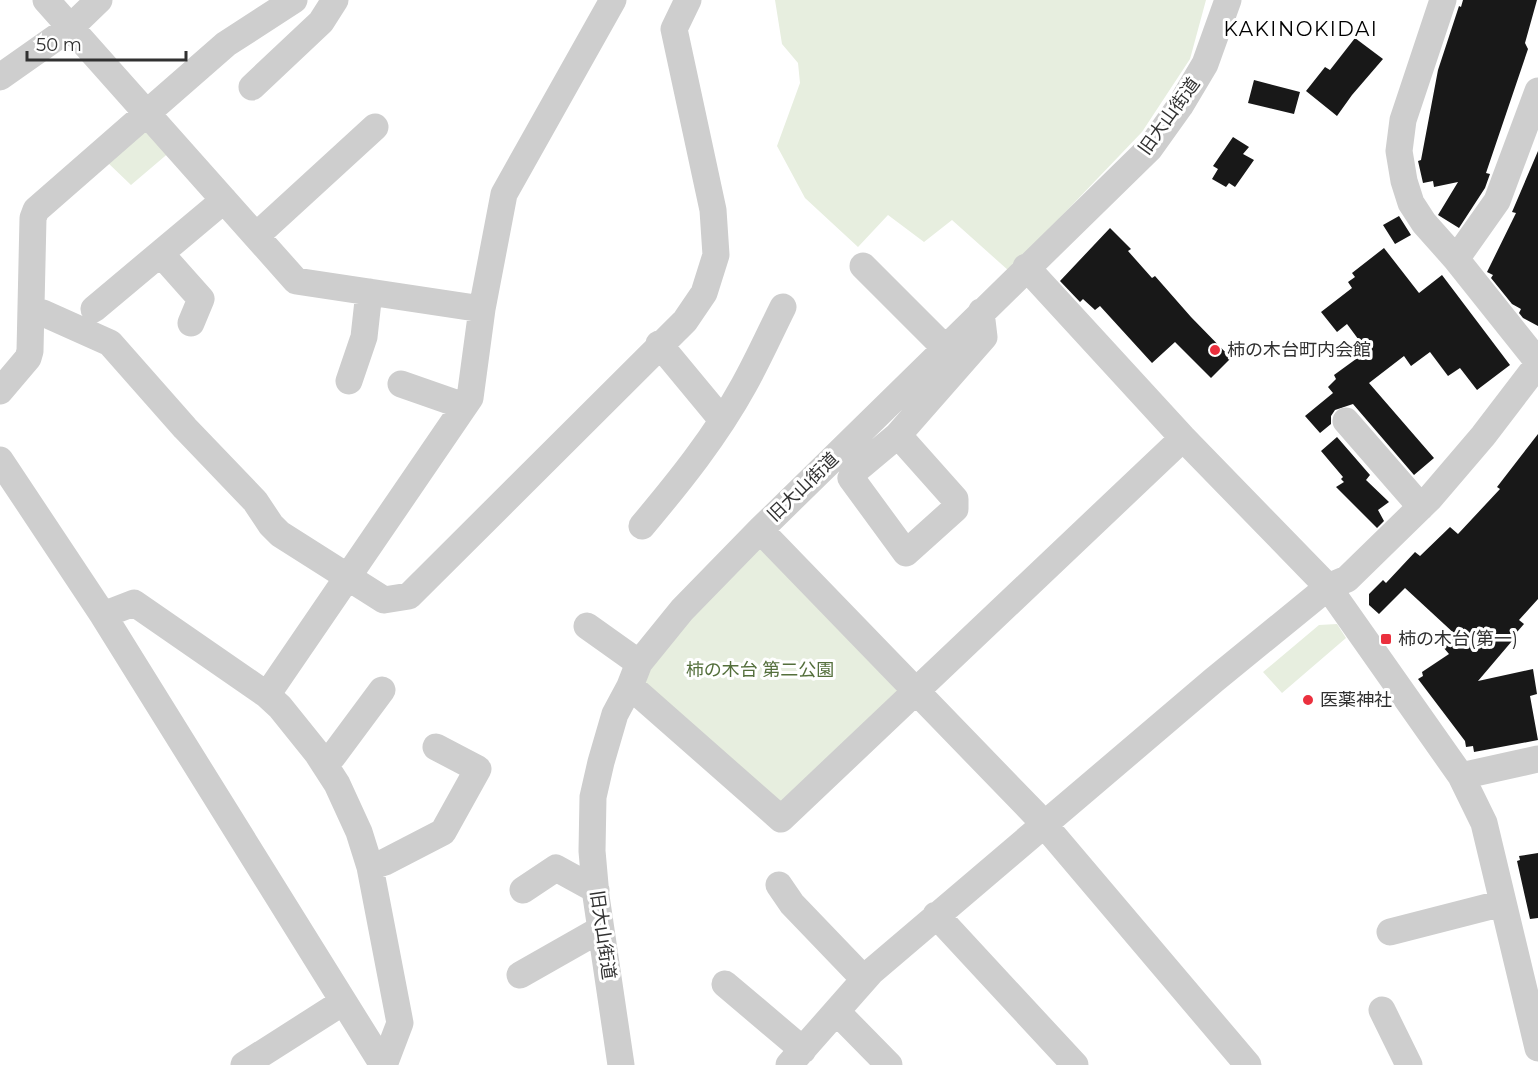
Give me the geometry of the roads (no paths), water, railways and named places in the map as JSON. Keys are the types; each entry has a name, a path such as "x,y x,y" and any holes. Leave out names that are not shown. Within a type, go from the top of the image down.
{"street":[{"path":"46,0 296,281 482,309"},
{"path":"0,77 71,27 99,0"},
{"path":"0,391 28,358 30,351 33,311 33,218 36,210 226,44 294,0"},
{"path":"252,87 321,22 335,0"},
{"path":"33,311 43,313 110,343 185,428 255,501 280,534 384,600 409,596 659,344 685,321 705,293 716,255 713,210 674,29 688,0"},
{"name":"旧大山街道","path":"621,1065 596,890 592,851 593,797 615,714 635,674 682,610 760,530 1150,148 1205,64 1228,0"},
{"path":"267,694 470,398 482,309 504,194 611,1"},
{"path":"725,984 796,1057 871,972 936,915 1214,680 1328,587 1347,579 1421,507 1483,436 1538,363 1456,259 1424,224 1404,181 1399,150 1402,120 1439,1"},
{"path":"1456,259 1497,201 1538,91"},
{"path":"256,236 375,127"},
{"path":"94,309 224,200"},
{"path":"161,254 201,299 191,323"},
{"path":"1026,267 1183,438 1328,587 1461,776 1484,823 1538,1048"},
{"path":"867,280 945,348"},
{"path":"349,381 364,337 369,292"},
{"path":"642,526 680,481 722,420 744,385 783,307"},
{"path":"898,435 984,337 981,312"},
{"path":"659,344 722,420"},
{"path":"400,384 464,406"},
{"path":"1346,421 1421,507"},
{"path":"585,625 781,819 1183,438"},
{"path":"0,460 103,615 383,1065"},
{"path":"760,530 1044,824 1248,1065"},
{"path":"103,615 134,603 267,694 324,762 359,831 370,867 400,1023 383,1065"},
{"path":"324,762 333,756 382,690"},
{"path":"370,867 385,862 443,832 478,769 436,747"},
{"path":"1461,776 1538,759"},
{"path":"523,890 556,868 596,890"},
{"path":"783,901 864,980"},
{"path":"1390,932 1503,903"},
{"path":"936,915 1075,1065"},
{"path":"536,973 601,929"},
{"path":"244,1065 343,1002"},
{"path":"1382,1010 1409,1065"},
{"path":"837,1012 889,1065"},
{"path":"1528,1065 1538,1063"}],"place":[{"name":"柿の木台町内会館","path":"1215,350"},
{"name":"柿の木台(第一)","path":"1386,639"},
{"name":"医薬神社","path":"1308,700"}],"district":[{"name":"KAKINOKIDAI","path":"1301,29"}],"park label":[{"name":"柿の木台 第二公園","path":"760,670"}]}
